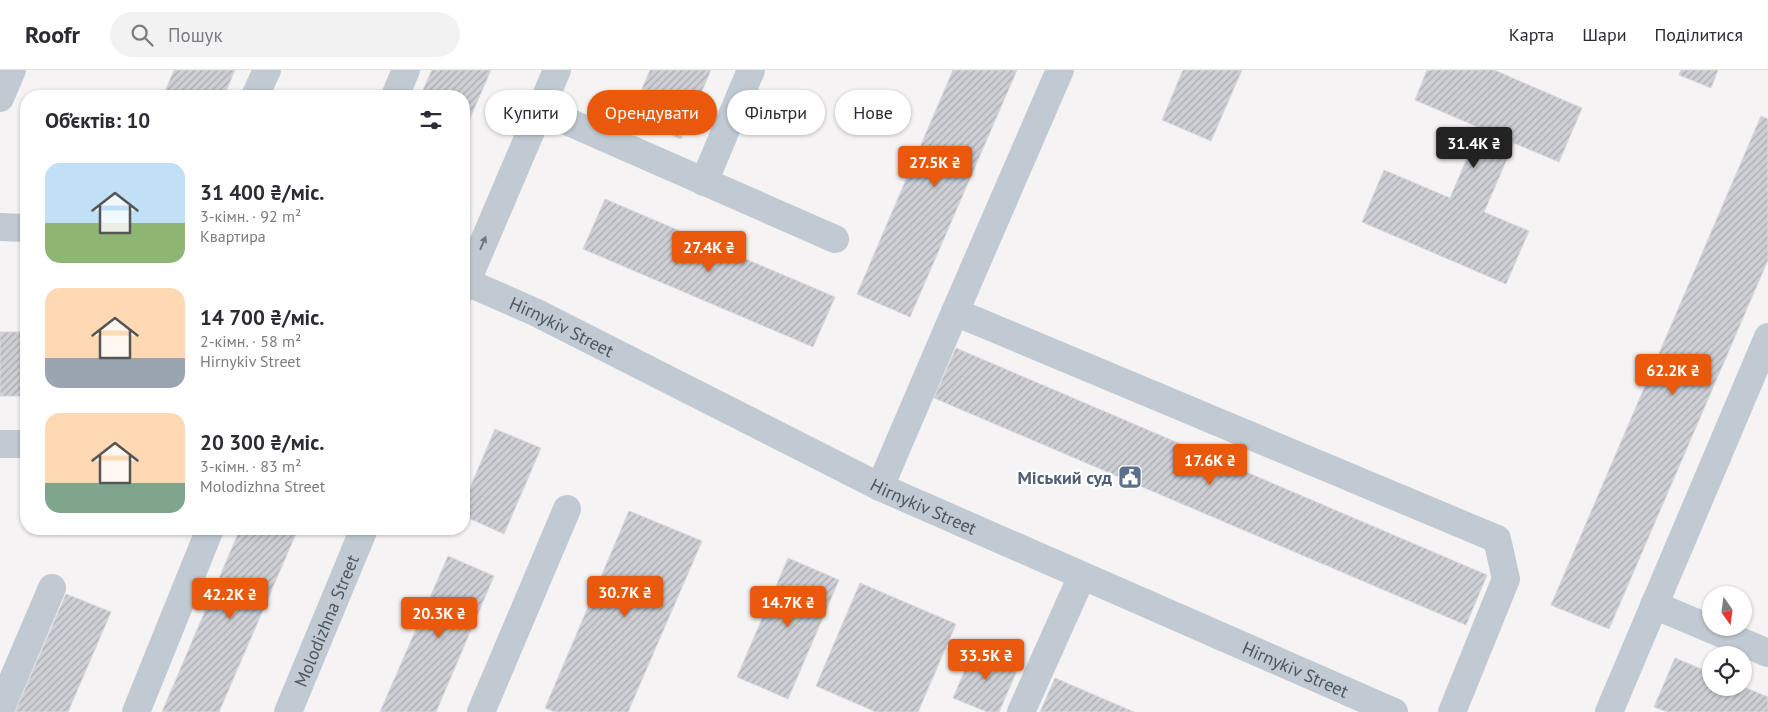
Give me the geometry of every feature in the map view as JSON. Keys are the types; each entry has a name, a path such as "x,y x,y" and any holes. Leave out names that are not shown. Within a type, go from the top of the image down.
{"street":[{"path":"0,98 12,70"},
{"path":"258,90 267,70"},
{"path":"398,90 406,70"},
{"path":"548,90 557,70"},
{"path":"704,182 751,70"},
{"path":"880,487 1060,70"},
{"path":"577,125 835,240"},
{"path":"470,271 529,135"},
{"path":"0,227 20,228"},
{"name":"Hirnykiv Street","path":"470,285 535,312 880,487 1394,712"},
{"path":"955,312 1497,539 1506,579 1452,712"},
{"path":"1609,712 1768,337"},
{"path":"0,444 20,444"},
{"path":"481,712 567,509"},
{"path":"136,712 208,535"},
{"name":"Molodizhna Street","path":"288,712 362,535"},
{"path":"1021,712 1082,576"},
{"path":"0,710 52,588"},
{"path":"1654,605 1768,653"}],"building":[{"path":"174,70 235,70 227,90 166,90"},
{"path":"432,70 491,70 470,118 470,90 423,90"},
{"path":"650,70 711,70 702,90 641,90"},
{"path":"953,70 1017,70 910,317 857,294"},
{"path":"1183,70 1242,70 1211,141 1162,120"},
{"path":"1427,70 1494,70 1582,108 1559,162 1514,143 1484,212 1529,231 1506,284 1362,222 1384,170 1450,198 1480,128 1415,100"},
{"path":"1681,70 1718,70 1711,88 1679,75"},
{"path":"1761,116 1768,119 1768,260 1609,629 1551,605"},
{"path":"672,135 683,135 681,139"},
{"path":"605,199 835,297 813,347 583,249"},
{"path":"0,332 20,332 20,396 0,396"},
{"path":"956,348 1487,575 1466,625 934,398"},
{"path":"495,429 541,448 504,534 470,519 470,488"},
{"path":"629,511 702,541 628,712 555,712 545,708"},
{"path":"237,535 295,535 219,712 162,712"},
{"path":"448,556 494,576 436,712 380,712"},
{"path":"788,558 839,580 788,699 737,677"},
{"path":"860,583 956,624 918,712 876,712 816,686"},
{"path":"66,594 111,612 68,712 15,712"},
{"path":"975,647 1019,666 999,712 987,712 953,698"},
{"path":"1675,658 1702,669 1702,696 1752,696 1752,690 1768,697 1768,712 1667,712 1654,707"},
{"path":"1055,678 1134,712 1040,712"}],"place":[{"name":"Міський суд","path":"1130,477"}]}
